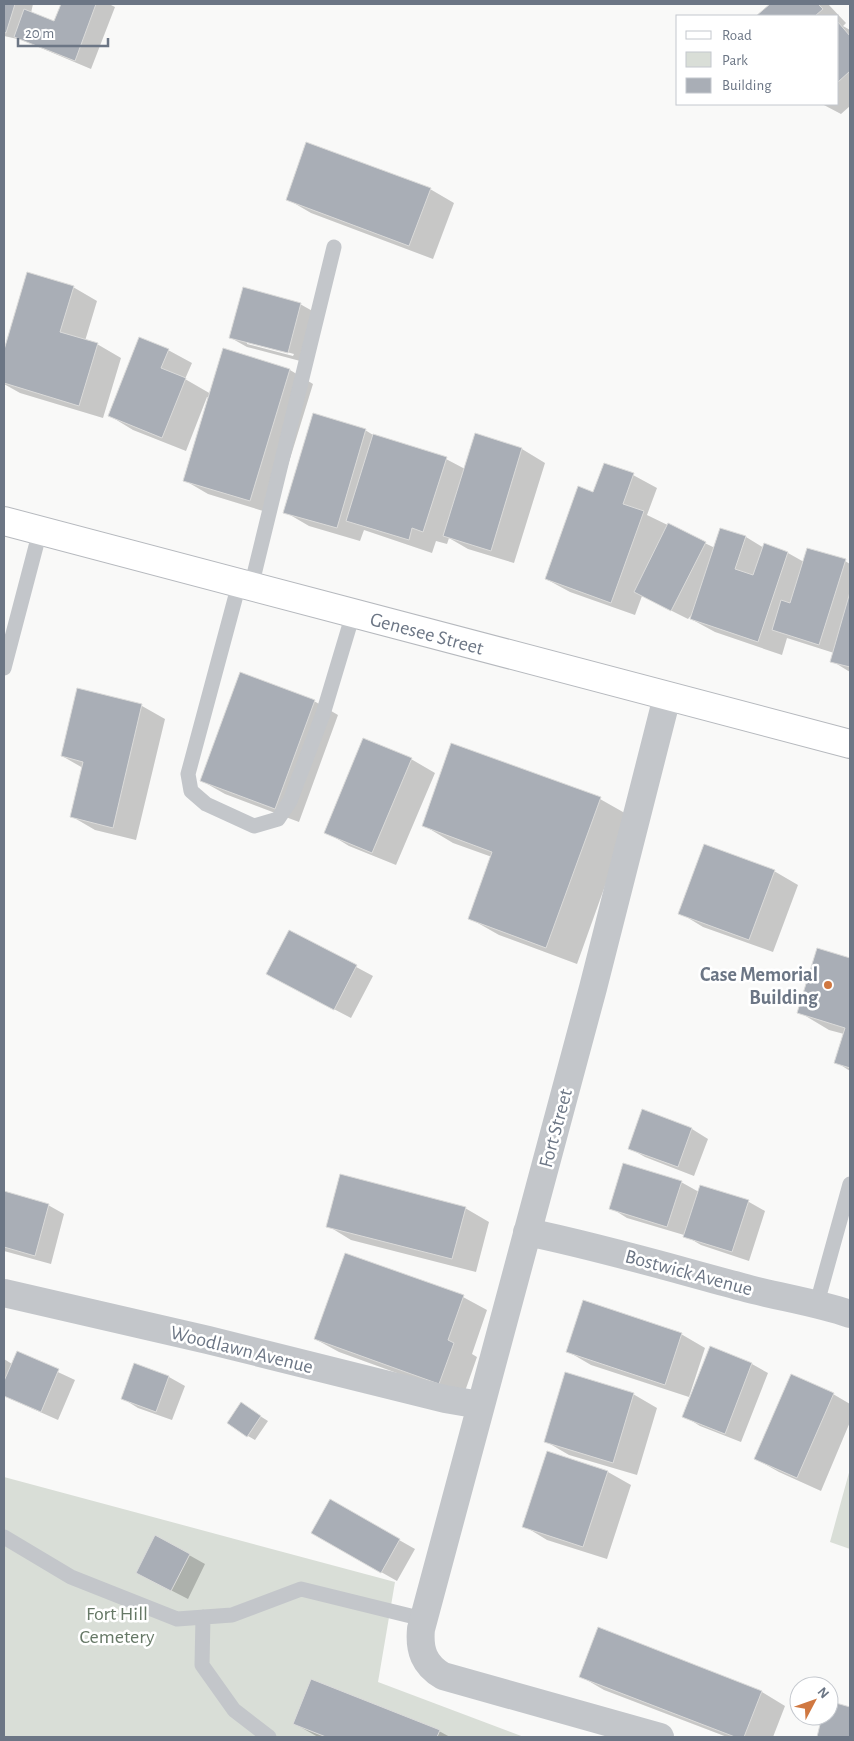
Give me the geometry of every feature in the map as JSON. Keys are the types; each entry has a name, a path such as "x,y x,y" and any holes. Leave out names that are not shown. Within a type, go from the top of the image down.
{"main road":[{"name":"Genesee Street","path":"4,521 850,744"}],"street":[{"name":"Fort Street","path":"660,1737 443,1676 427,1663 419,1644 480,1405 493,1365 593,988 667,697"},
{"name":"Bostwick Avenue","path":"527,1232 578,1243 753,1290 817,1303 850,1314"},
{"name":"Woodlawn Avenue","path":"4,1293 208,1340 445,1399 480,1405"}],"lane":[{"path":"334,247 245,586 188,774 191,791 206,804 254,826 278,819 290,801 323,714 353,614"},
{"path":"4,668 40,531"},
{"path":"817,1303 850,1184"},
{"path":"4,1537 71,1577 177,1619 232,1615 301,1589 424,1619"},
{"path":"203,1617 202,1665 234,1710 269,1737"}],"green space":[{"path":"850,1469 850,1549 830,1542"},
{"name":"Fort Hill Cemetery","path":"4,1477 395,1582 378,1682 524,1737 4,1737"}],"building":[{"path":"4,4 15,4 6,33 4,32"},
{"path":"61,4 96,4 75,61 14,37 24,9 54,21"},
{"path":"770,4 818,4 823,9 816,15 757,15"},
{"path":"839,23 850,36 850,71 839,81"},
{"path":"306,142 431,188 409,246 286,200"},
{"path":"27,272 74,286 60,332 98,343 79,406 4,383 4,350"},
{"path":"243,287 301,303 288,353 229,338"},
{"path":"139,337 169,349 161,368 186,378 162,438 108,416"},
{"path":"223,348 290,369 250,501 183,481"},
{"path":"313,413 366,429 337,528 283,513"},
{"path":"475,433 522,448 491,551 443,536"},
{"path":"373,434 447,457 423,532 412,528 409,540 346,521"},
{"path":"604,463 634,473 623,504 644,511 611,603 545,579 578,486 593,492"},
{"path":"668,523 706,542 671,611 634,592"},
{"path":"720,528 746,536 735,569 753,575 764,543 788,552 758,642 690,619"},
{"path":"807,548 846,559 819,645 772,630 781,600 790,603"},
{"path":"850,592 850,667 830,662"},
{"path":"240,672 315,700 275,809 200,781"},
{"path":"77,688 142,704 113,828 70,817 83,762 61,756"},
{"path":"363,738 412,758 372,853 324,833"},
{"path":"451,743 601,797 546,948 468,919 492,852 422,826"},
{"path":"704,844 775,870 749,940 678,914"},
{"path":"289,930 357,965 334,1010 266,974"},
{"name":"Case Memorial Building","path":"817,948 850,958 850,1068 834,1063 845,1028 797,1013"},
{"path":"642,1109 692,1128 678,1167 628,1149"},
{"path":"623,1163 682,1181 667,1227 609,1209"},
{"path":"340,1174 466,1207 452,1259 326,1227"},
{"path":"700,1185 749,1200 732,1252 683,1237"},
{"path":"4,1191 49,1204 35,1256 4,1247"},
{"path":"345,1253 464,1295 448,1340 454,1343 439,1384 314,1339"},
{"path":"583,1300 682,1333 665,1385 566,1352"},
{"path":"710,1346 752,1363 725,1434 682,1417"},
{"path":"17,1351 59,1369 41,1412 4,1396 4,1381"},
{"path":"134,1363 169,1376 156,1412 121,1399"},
{"path":"565,1372 634,1393 613,1463 544,1442"},
{"path":"791,1374 834,1393 797,1478 754,1459"},
{"path":"241,1402 261,1416 247,1437 227,1423"},
{"path":"547,1451 608,1471 583,1547 522,1527"},
{"path":"330,1499 400,1539 381,1573 311,1533"},
{"path":"155,1535 190,1554 171,1591 136,1573"},
{"path":"598,1627 762,1691 744,1737 735,1737 579,1677"},
{"path":"311,1679 440,1730 437,1737 326,1737 293,1724"},
{"path":"839,1704 850,1707 850,1737 817,1737 820,1726 839,1726"}],"place":[{"name":"Case Memorial Building","path":"828,985"}]}
